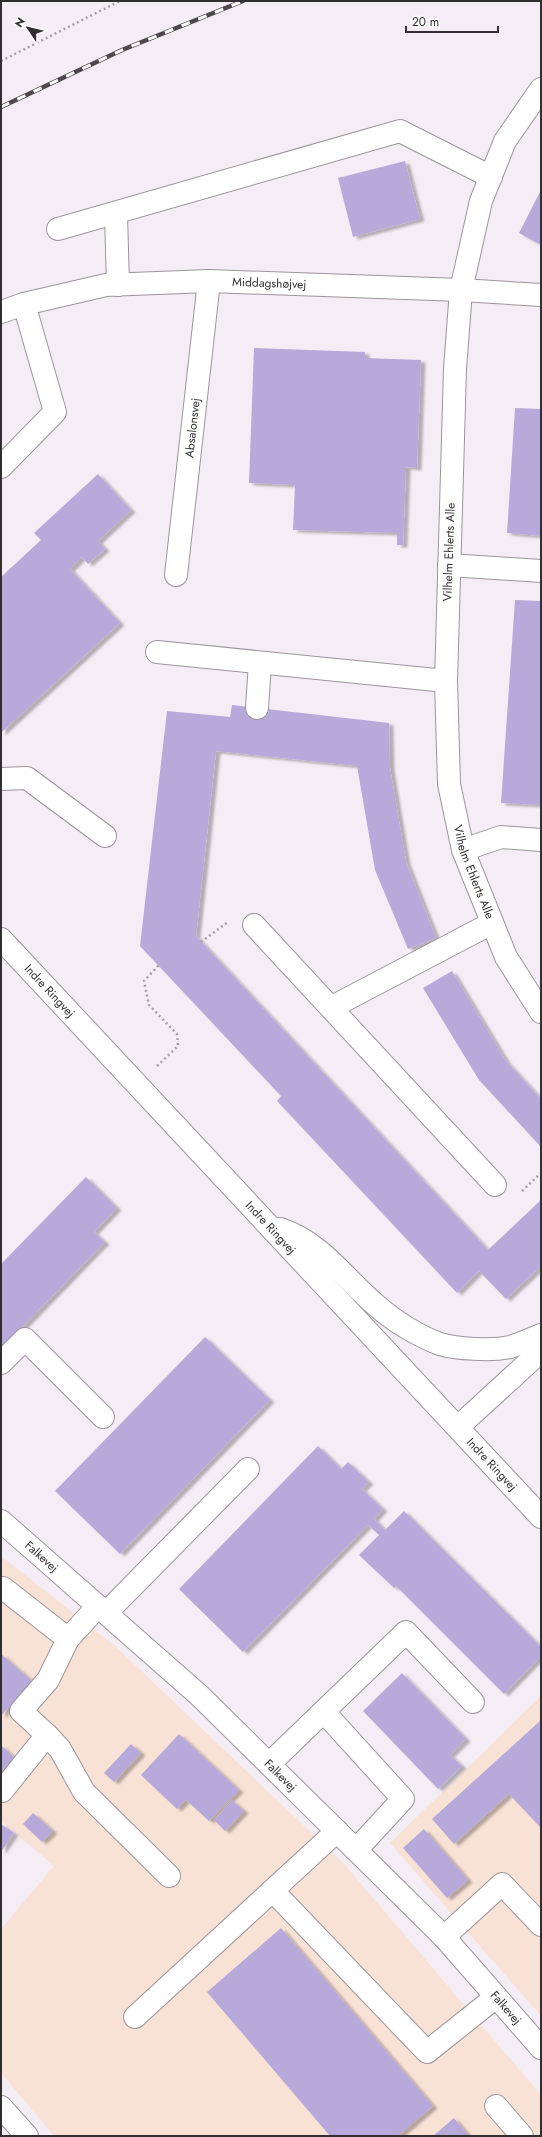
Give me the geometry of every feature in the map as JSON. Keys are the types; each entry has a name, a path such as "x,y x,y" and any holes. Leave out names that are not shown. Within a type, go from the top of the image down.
{"street":[{"name":"Vilhelm Ehlerts Alle","path":"541,89 505,141 481,201 461,290 455,369 446,681 449,784 463,850 506,958 541,1012"},
{"path":"58,229 116,214 400,131 491,177"},
{"path":"116,214 118,285"},
{"name":"Middagshøjvej","path":"1,312 24,304 106,285 209,281 461,290 541,295"},
{"name":"Absalonsvej","path":"176,574 209,281"},
{"path":"1,467 56,412 24,304"},
{"path":"449,565 541,571"},
{"path":"157,652 446,681"},
{"path":"257,708 260,663"},
{"path":"1,779 28,778 105,836"},
{"path":"463,850 501,837 541,840"},
{"path":"332,1007 492,923"},
{"path":"254,925 332,1007 495,1185"},
{"name":"Indre Ringvej","path":"1,938 541,1517"},
{"path":"270,1226 297,1235 326,1256 377,1306 408,1328 440,1344 477,1349 509,1347 541,1335"},
{"path":"1,1363 25,1339 103,1417"},
{"path":"458,1427 541,1351"},
{"path":"170,1876 84,1792 60,1749 21,1711 48,1680 68,1639 102,1610 248,1469"},
{"name":"Falkevej","path":"1,1521 200,1696 270,1764 444,1937 541,2048"},
{"path":"3,1588 68,1639"},
{"path":"270,1764 406,1632 473,1702"},
{"path":"324,1712 403,1799 356,1850"},
{"path":"2,1791 47,1736"},
{"path":"135,2017 337,1831"},
{"path":"444,1937 502,1884 541,1925"},
{"path":"273,1891 427,2052 496,1997"},
{"path":"496,2106 522,2136"},
{"path":"1,2107 18,2133"}],"path":[{"path":"1,61 120,1"},
{"path":"138,1085 178,1046 177,1034 149,1005 144,981 159,965"}],"shaded area":[{"path":"1,1556 115,1646 344,1864 541,2095 541,2136 54,2136 1,2073 1,1929 54,1866 1,1821"},
{"path":"541,1696 541,2016 390,1843"}],"building":[{"path":"405,161 420,219 353,237 338,178"},
{"path":"541,190 541,245 519,233"},
{"path":"254,348 365,352 365,358 421,360 417,468 406,467 403,545 397,545 397,533 293,530 295,485 249,483"},
{"path":"515,408 541,409 541,536 507,533"},
{"path":"98,474 131,510 98,541 105,549 88,564 82,557 70,569 120,623 1,733 1,577 41,540 34,533"},
{"path":"515,600 541,601 541,805 501,803"},
{"path":"232,705 389,723 390,768 406,862 436,938 408,949 375,870 357,766 216,751 196,936 488,1250 541,1200 541,1266 506,1299 479,1271 457,1293 277,1101 281,1096 140,946 167,711 230,717"},
{"path":"452,971 506,1061 541,1099 541,1147 479,1080 423,988"},
{"path":"86,1177 117,1208 94,1232 105,1242 1,1349 1,1264"},
{"path":"205,1337 270,1400 120,1554 55,1491"},
{"path":"318,1446 341,1469 348,1462 369,1482 362,1489 383,1509 374,1519 385,1530 404,1511 541,1647 541,1656 504,1694 396,1586 394,1588 359,1555 379,1535 368,1525 243,1652 179,1589"},
{"path":"1,1654 32,1681 1,1716"},
{"path":"402,1673 466,1739 450,1755 462,1766 438,1789 363,1711"},
{"path":"541,1720 541,1828 509,1794 454,1844 432,1819"},
{"path":"179,1734 239,1790 209,1821 186,1800 177,1809 141,1775"},
{"path":"131,1744 141,1753 114,1782 104,1773"},
{"path":"1,1745 15,1758 1,1774"},
{"path":"232,1800 244,1811 225,1831 214,1820"},
{"path":"33,1813 53,1831 42,1842 23,1824"},
{"path":"1,1824 14,1833 1,1852"},
{"path":"424,1829 468,1880 447,1898 403,1848"},
{"path":"281,1928 433,2106 398,2136 330,2136 207,1992"},
{"path":"454,2118 469,2136 433,2136"}],"railway":[{"path":"1,107 122,50 243,1"}]}
